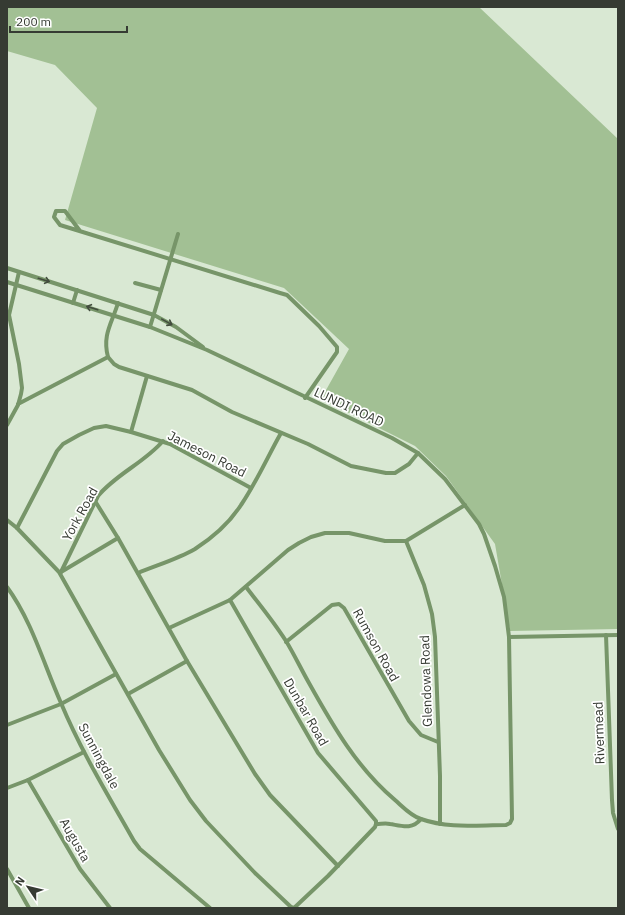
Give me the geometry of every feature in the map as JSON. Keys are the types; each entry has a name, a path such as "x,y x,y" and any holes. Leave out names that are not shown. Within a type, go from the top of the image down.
{"street":[{"path":"80,231 66,211 56,211 54,217 60,224 80,231 285,294 319,326 336,345 337,352 305,398"},
{"path":"150,327 178,234"},
{"name":"LUNDI ROAD","path":"7,268 154,315 176,327 207,350"},
{"path":"7,425 18,404 22,388 9,315 19,272"},
{"name":"LUNDI ROAD","path":"7,282 150,327 207,350 305,398 392,438 418,453 440,474 465,505 479,524 484,534 504,597 509,637 512,818 510,823 506,825 452,826 440,824"},
{"path":"135,283 161,290"},
{"path":"73,303 77,290"},
{"path":"118,303 106,337 105,348 108,357 119,367 192,390 232,412 308,444 351,466 386,473 395,473 409,464 418,453"},
{"path":"18,404 108,357"},
{"path":"131,432 147,376"},
{"name":"Jameson Road","path":"17,528 57,450 63,444 79,435 101,426 131,432 163,441 251,488"},
{"path":"138,573 189,552 203,543 231,518 251,488 281,433"},
{"name":"York Road","path":"60,572 95,501 104,488 150,454 163,441"},
{"path":"95,501 255,774 270,795 338,866"},
{"path":"169,628 230,600 298,543 325,533 349,533 385,541 406,541 465,505"},
{"path":"7,520 17,528 60,572 159,750 190,800 206,821 255,873 291,907 294,908 297,906 338,866 375,827 376,824 390,824 410,827 415,825 421,819"},
{"path":"60,572 118,538"},
{"name":"Glendowa Road","path":"406,541 424,585 433,624 437,659 440,824"},
{"name":"Sunningdale","path":"7,587 24,615 61,704 84,752 134,841 140,849 210,908"},
{"path":"246,587 286,642 330,720 359,764 409,812 421,819 440,824"},
{"name":"Dunbar Road","path":"230,600 318,753 376,821 376,824"},
{"name":"Rumson Road","path":"286,642 332,605 339,604 344,608 409,721 421,735 438,742"},
{"name":"Rivermead","path":"606,635 612,800 614,818 618,829"},
{"path":"509,637 618,635"},
{"path":"128,694 188,661"},
{"path":"7,725 61,704 116,674"},
{"path":"7,788 28,780 84,752"},
{"name":"Augusta","path":"28,780 80,869 110,908"},
{"path":"7,869 29,908"}],"green space":[{"path":"7,7 479,7 618,139 618,629 510,631 495,544 446,476 415,446 321,399 349,349 284,288 65,220 97,108 55,65 7,51"}]}
